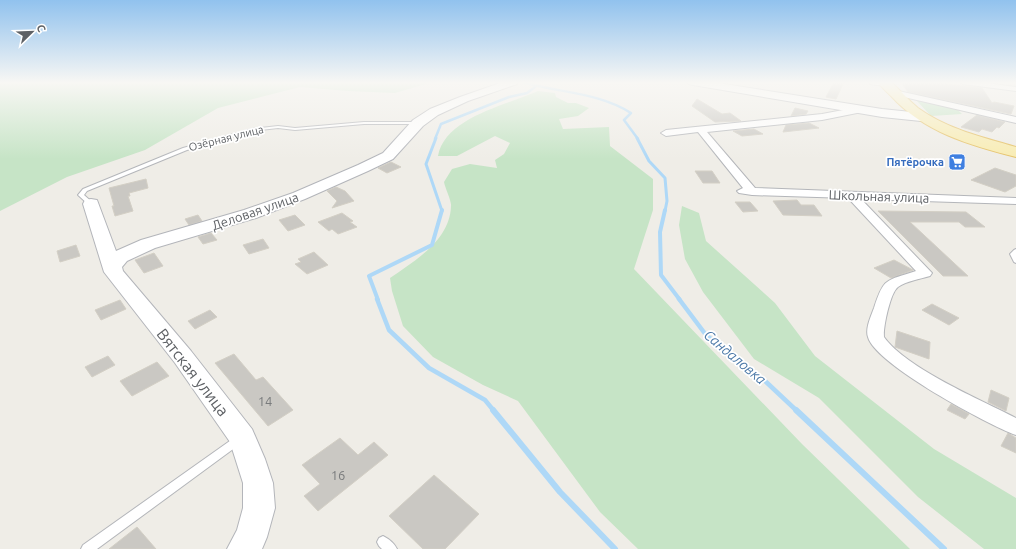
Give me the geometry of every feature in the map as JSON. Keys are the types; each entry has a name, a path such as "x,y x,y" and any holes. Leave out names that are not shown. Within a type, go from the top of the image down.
{"main road":[{"path":"909,108 921,117 942,127 1016,152"}],"street":[{"name":"Деловая улица","path":"113,265 120,257 139,247 250,214 299,196 375,163 396,150 418,123 443,108"},
{"path":"845,108 921,117"},
{"path":"969,108 1016,120"},
{"path":"666,133 816,117 859,110"},
{"name":"Школьная улица","path":"700,129 747,192 1015,202"},
{"path":"851,195 925,273 894,283 888,288 875,331 876,339 894,358 925,379 1016,427"},
{"name":"Вятская улица","path":"91,204 113,265 114,272 183,357 242,437 251,459 258,483 259,508 251,537 244,549"}],"lane":[{"name":"Озёрная улица","path":"91,204 81,195 85,190 185,149 245,132 271,127 295,129 364,123 418,123"},
{"path":"1016,251 1013,254 1016,262"},
{"path":"87,549 242,437"}],"green space":[{"path":"0,108 219,108 145,150 67,177 0,211"},
{"path":"494,108 588,108 578,116 559,119 563,129 609,127 610,146 653,179 653,210 634,269 802,444 910,549 638,549 600,512 518,401 483,385 433,357 403,326 392,291 390,278 430,248 445,229 449,218 451,204 444,182 452,169 470,164 497,168 495,160 504,154 510,143 495,136 457,156 438,156 443,143 452,131 479,114"},
{"path":"923,108 954,108 962,114 931,116"},
{"path":"682,206 699,213 706,241 775,303 815,356 934,449 1016,498 1016,549 984,549 918,497 819,398 754,359 703,292 685,259 679,225"}],"building":[{"path":"694,108 711,108 722,114 730,113 741,121 715,122"},
{"path":"795,108 808,111 806,114 791,116"},
{"path":"981,108 1013,108 1011,114"},
{"path":"977,115 1005,122 992,132 982,129 979,132 961,127"},
{"path":"809,123 819,128 783,132 786,125"},
{"path":"754,129 763,134 742,136 733,131"},
{"path":"391,162 401,167 387,173 378,168"},
{"path":"995,168 1016,175 1016,186 1005,192 971,180"},
{"path":"695,171 712,171 720,183 703,183"},
{"path":"146,179 148,188 129,193 130,196 128,196 133,211 115,216 109,188"},
{"path":"336,187 345,191 354,201 332,208 337,201 327,191"},
{"path":"797,200 801,205 814,205 822,216 783,215 773,201"},
{"path":"735,202 750,202 758,211 743,212"},
{"path":"878,211 966,212 985,227 965,227 959,222 910,222 968,276 943,276"},
{"path":"342,213 353,221 350,222 357,227 338,234 332,229 329,231 318,222"},
{"path":"198,215 202,221 189,225 185,219"},
{"path":"295,215 305,225 288,231 279,220"},
{"path":"211,233 217,240 203,244 198,237"},
{"path":"263,239 269,248 249,254 243,245"},
{"path":"76,245 80,256 60,262 57,251"},
{"path":"314,252 328,265 307,274 295,264 301,262 298,259"},
{"path":"154,253 163,266 144,273 135,260"},
{"path":"894,260 913,270 891,278 874,268"},
{"path":"120,300 126,309 101,320 95,310"},
{"path":"932,304 959,318 949,325 922,310"},
{"path":"210,310 217,317 195,329 188,321"},
{"path":"897,331 930,342 929,359 895,347"},
{"path":"234,354 256,380 263,377 293,410 268,426 215,363"},
{"path":"108,356 115,365 92,377 85,367"},
{"path":"157,362 169,376 132,396 120,381"},
{"path":"991,390 1009,398 1006,411 988,402"},
{"path":"951,404 969,414 965,419 947,410"},
{"path":"1008,433 1016,438 1016,453 1001,446"},
{"path":"340,438 358,455 374,442 388,455 318,511 304,496 320,484 302,465"},
{"path":"434,475 479,514 445,549 423,549 389,516"},
{"path":"137,527 156,549 109,549"}],"waterway":[{"path":"435,139 441,124 482,108"},
{"name":"Сандаловка","path":"621,108 631,113 624,120 638,139"},
{"path":"436,138 426,164 442,211"},
{"name":"Сандаловка","path":"637,138 649,161 665,178 667,201 665,211"},
{"name":"Сандаловка","path":"665,210 660,232 661,275 680,300"},
{"path":"378,300 369,276 432,245 442,211"},
{"path":"377,299 389,330 429,368 485,400 494,411"},
{"name":"Сандаловка","path":"679,299 706,335 764,380 797,411"},
{"path":"493,410 560,492 615,549"},
{"name":"Сандаловка","path":"796,410 944,549"}],"place":[{"name":"Пятёрочка","path":"957,162"}]}
